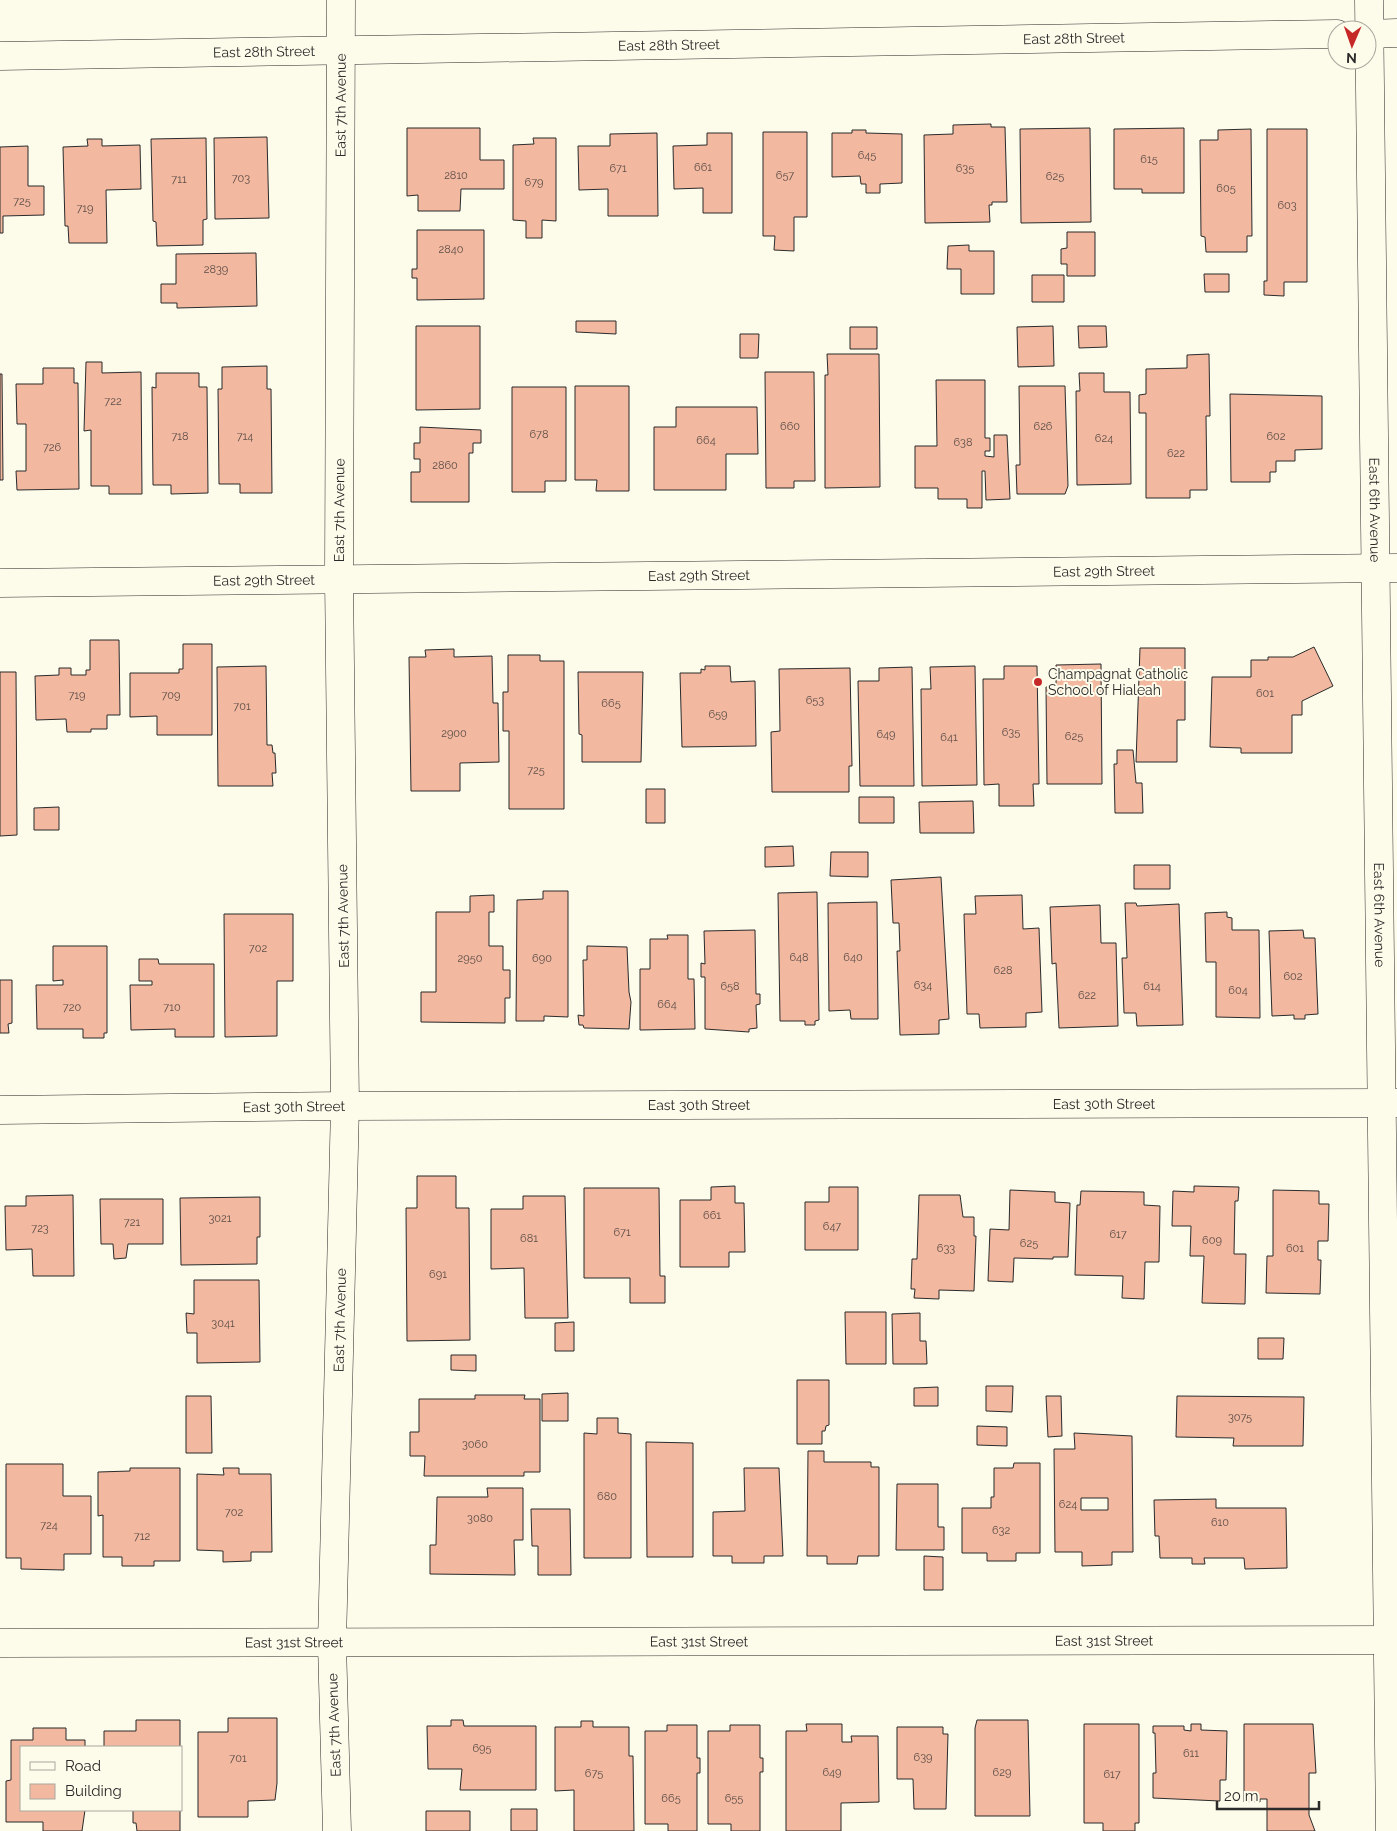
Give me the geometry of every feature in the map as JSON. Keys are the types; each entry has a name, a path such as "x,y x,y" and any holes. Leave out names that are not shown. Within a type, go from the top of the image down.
{"street":[{"name":"East 7th Avenue","path":"338,1831 332,1643 345,1106 339,578 341,0"},
{"name":"East 6th Avenue","path":"1368,20 1369,0"},
{"path":"1377,34 1397,33"},
{"name":"East 28th Street","path":"0,56 1327,34"},
{"name":"East 6th Avenue","path":"1369,70 1387,568 1393,1640 1390,1831"},
{"name":"East 29th Street","path":"0,583 1387,568"},
{"name":"East 30th Street","path":"0,1110 345,1106 1390,1103"},
{"name":"East 31st Street","path":"0,1643 1393,1640"}],"building":[{"path":"991,124 991,127 1005,127 1007,202 992,202 992,205 989,205 990,222 925,223 924,135 953,134 953,125"},
{"path":"407,128 480,128 480,160 504,160 504,189 461,189 460,211 418,211 418,195 407,196"},
{"path":"1090,128 1091,222 1021,223 1020,129"},
{"path":"1184,128 1184,193 1142,193 1142,189 1114,189 1114,129"},
{"path":"1251,129 1252,236 1247,236 1247,252 1206,252 1205,237 1201,236 1200,140 1218,140 1218,130"},
{"path":"1267,129 1307,129 1307,282 1284,282 1284,296 1264,295 1264,281 1267,281"},
{"path":"852,130 866,130 866,133 902,134 902,183 880,184 880,193 866,193 866,184 861,184 860,176 832,177 832,133 852,133"},
{"path":"763,132 807,132 807,217 794,217 794,251 774,250 775,236 763,236"},
{"path":"657,133 658,216 608,216 608,189 579,190 578,146 610,146 610,134"},
{"path":"707,133 732,133 732,213 703,213 703,188 674,189 673,146 707,145"},
{"path":"267,137 269,218 215,219 214,138"},
{"path":"206,138 207,219 203,220 203,245 157,246 156,222 153,221 151,139"},
{"path":"533,138 556,138 556,221 542,220 542,238 526,238 526,221 513,220 513,145 534,144"},
{"path":"87,139 102,139 102,146 140,145 141,189 106,190 107,243 69,243 68,226 65,226 63,147 88,146"},
{"path":"28,146 28,186 44,186 44,215 3,216 3,233 0,233 0,147"},
{"path":"417,230 484,230 484,299 417,300 417,278 412,278 412,269 417,269"},
{"path":"1067,232 1095,232 1095,276 1067,276 1067,264 1061,264 1061,249 1067,248"},
{"path":"969,245 969,251 994,251 994,294 961,294 961,269 947,269 948,246"},
{"path":"256,253 257,306 177,308 177,303 161,303 161,284 176,284 176,254"},
{"path":"1204,274 1229,274 1229,292 1205,292"},
{"path":"1032,275 1064,275 1064,302 1032,302"},
{"path":"576,321 616,321 616,334 576,332"},
{"path":"416,326 480,326 480,409 416,410"},
{"path":"1053,326 1054,366 1018,367 1017,327"},
{"path":"1078,326 1106,326 1107,347 1079,348"},
{"path":"850,327 877,327 877,349 850,349"},
{"path":"740,334 759,334 758,358 740,358"},
{"path":"827,354 879,354 880,487 825,488 825,375 828,375"},
{"path":"1209,354 1210,416 1206,416 1207,490 1190,490 1190,498 1146,498 1146,413 1139,413 1139,395 1146,394 1146,369 1187,368 1187,355"},
{"path":"86,362 102,362 102,373 141,372 142,494 109,494 109,486 91,486 91,430 84,431"},
{"path":"267,366 267,389 271,389 272,493 240,493 240,484 219,484 218,389 222,389 222,367"},
{"path":"43,368 74,368 74,383 78,383 79,489 17,490 16,471 26,471 26,424 17,424 16,384 43,384"},
{"path":"765,372 814,372 815,481 794,481 794,488 766,488"},
{"path":"156,373 199,373 199,387 207,387 208,493 171,494 171,485 153,485 152,387 156,388"},
{"path":"1079,373 1104,373 1104,392 1130,392 1131,484 1077,485 1076,391 1080,391"},
{"path":"0,374 2,374 3,480 0,480"},
{"path":"936,380 985,380 985,438 990,438 990,451 985,451 985,456 994,457 994,435 1007,435 1010,499 986,500 985,471 982,471 982,508 967,508 967,499 938,499 938,488 915,488 915,446 937,446"},
{"path":"575,386 629,386 629,491 596,491 597,480 575,480"},
{"path":"1019,386 1065,386 1068,486 1065,494 1017,494 1016,465 1020,465"},
{"path":"512,387 566,387 566,481 545,481 545,492 512,492"},
{"path":"1230,394 1322,396 1322,449 1295,450 1295,461 1276,461 1276,472 1270,472 1270,482 1231,482"},
{"path":"676,407 757,407 758,454 726,454 726,490 654,490 654,427 676,427"},
{"path":"420,427 481,430 481,443 473,443 473,453 469,453 469,502 411,502 411,472 420,472 420,459 414,459 414,443 420,443"},
{"path":"90,640 119,640 120,715 107,715 107,729 91,729 91,732 67,732 66,719 36,720 35,676 59,675 59,668 71,668 71,675 86,675 86,670 90,670"},
{"path":"183,644 212,644 212,735 157,735 157,716 130,717 130,673 179,673 179,669 183,669"},
{"path":"1314,647 1333,686 1302,701 1302,715 1292,715 1292,753 1241,753 1241,748 1210,747 1212,677 1251,677 1251,660 1268,660 1268,657 1293,657"},
{"path":"1140,648 1185,648 1185,720 1177,720 1177,762 1136,762"},
{"path":"454,649 454,657 492,656 493,703 498,703 499,762 460,763 460,791 411,791 409,657 426,657 425,650"},
{"path":"508,655 540,655 540,661 564,661 564,809 509,809 509,731 503,731 503,692 508,692"},
{"path":"1101,664 1102,784 1047,784 1046,687 1056,687 1056,665"},
{"path":"266,666 267,745 272,745 273,753 275,753 276,773 272,773 273,786 218,786 217,667"},
{"path":"705,666 730,666 731,682 755,681 756,746 682,747 680,673 701,673 701,669 705,670"},
{"path":"975,666 977,785 922,786 921,689 931,689 930,667"},
{"path":"1004,666 1037,666 1039,784 1033,784 1034,806 999,806 999,784 984,785 983,679 1004,679"},
{"path":"912,667 914,786 860,786 858,681 879,681 879,668"},
{"path":"850,668 852,766 849,766 849,792 772,792 771,732 780,731 779,669"},
{"path":"0,672 16,672 17,835 0,836"},
{"path":"578,672 643,672 641,762 582,762 582,735 579,734"},
{"path":"1117,750 1133,750 1136,783 1142,783 1143,813 1115,813 1114,764 1117,764"},
{"path":"646,789 665,789 665,823 646,823"},
{"path":"859,797 894,797 894,823 859,823"},
{"path":"973,801 974,833 920,833 919,802"},
{"path":"59,807 59,830 34,830 34,808"},
{"path":"793,846 794,866 765,867 765,847"},
{"path":"831,852 868,852 868,877 830,876"},
{"path":"1134,865 1170,865 1170,889 1134,889"},
{"path":"941,877 949,1019 939,1020 939,1034 900,1035 897,951 900,951 899,923 893,923 891,880"},
{"path":"543,891 568,891 568,1017 544,1016 544,1021 516,1021 517,900 543,899"},
{"path":"817,892 819,1020 815,1021 815,1025 805,1025 805,1021 780,1021 778,893"},
{"path":"494,895 494,912 489,912 489,946 503,946 503,970 510,970 510,998 505,998 505,1023 421,1022 421,992 436,992 436,912 470,912 470,896"},
{"path":"1022,895 1023,929 1039,928 1042,1012 1026,1013 1026,1027 980,1028 979,1014 967,1014 964,914 976,914 975,896"},
{"path":"877,902 878,1019 851,1019 850,1010 829,1011 828,903"},
{"path":"1125,903 1136,903 1137,906 1179,904 1183,1025 1137,1026 1136,1013 1124,1013 1122,958 1127,958"},
{"path":"1100,905 1101,943 1116,943 1118,1026 1059,1028 1056,963 1052,964 1050,907"},
{"path":"1227,912 1227,917 1232,918 1232,930 1259,930 1260,1018 1216,1017 1216,962 1206,962 1205,913"},
{"path":"224,914 293,914 293,981 277,981 277,1036 225,1037"},
{"path":"755,930 756,994 760,994 760,1004 756,1005 757,1028 749,1029 749,1032 705,1029 705,977 701,977 701,963 705,964 704,931"},
{"path":"1303,930 1304,938 1315,938 1318,1014 1305,1015 1305,1019 1294,1019 1294,1015 1272,1016 1269,931"},
{"path":"667,935 688,935 688,979 694,979 695,1029 640,1030 640,969 650,969 650,939 668,939"},
{"path":"53,946 107,946 107,1033 104,1033 104,1038 83,1038 83,1029 37,1029 36,985 63,985 63,980 53,981"},
{"path":"587,946 627,947 631,1002 629,1029 584,1028 583,1025 579,1025 578,1015 584,1016 583,960 587,960"},
{"path":"139,959 158,959 159,964 214,964 214,1037 175,1037 175,1029 131,1030 130,985 152,985 152,981 139,981"},
{"path":"0,980 12,980 12,1023 8,1024 9,1033 0,1033"},
{"path":"417,1176 456,1176 456,1208 469,1208 470,1340 407,1341 406,1208 417,1208"},
{"path":"735,1186 735,1203 744,1203 745,1252 729,1252 729,1267 680,1267 680,1200 711,1200 711,1187"},
{"path":"1194,1186 1239,1187 1238,1201 1235,1201 1234,1254 1246,1254 1245,1304 1202,1303 1204,1256 1190,1256 1191,1226 1172,1226 1173,1191 1194,1192"},
{"path":"829,1187 858,1187 858,1250 805,1250 805,1202 829,1202"},
{"path":"584,1188 659,1188 660,1276 665,1276 665,1303 630,1303 630,1278 584,1278"},
{"path":"1010,1190 1055,1192 1055,1202 1070,1203 1068,1257 1053,1257 1053,1259 1014,1258 1013,1282 988,1281 990,1229 1009,1230"},
{"path":"1273,1190 1319,1191 1319,1204 1329,1204 1328,1241 1318,1241 1318,1260 1321,1260 1320,1294 1266,1293 1267,1256 1273,1256"},
{"path":"1081,1191 1144,1192 1144,1205 1160,1206 1159,1262 1145,1262 1144,1299 1122,1298 1123,1276 1075,1275 1077,1205 1080,1205"},
{"path":"73,1195 74,1276 33,1276 32,1249 6,1250 5,1206 26,1206 26,1196"},
{"path":"919,1195 960,1195 963,1217 974,1217 974,1236 976,1236 974,1291 939,1290 939,1299 914,1298 915,1289 911,1289 912,1259 917,1259"},
{"path":"523,1196 565,1196 568,1318 525,1318 524,1268 491,1269 491,1209 523,1209"},
{"path":"260,1197 260,1237 257,1237 257,1264 181,1265 180,1198"},
{"path":"100,1199 163,1199 163,1244 128,1244 126,1258 114,1259 113,1244 101,1244"},
{"path":"194,1280 259,1280 260,1362 197,1363 197,1333 187,1333 186,1313 194,1314"},
{"path":"845,1312 886,1312 886,1364 846,1364"},
{"path":"920,1313 920,1341 926,1341 927,1364 893,1364 892,1314"},
{"path":"574,1322 574,1351 555,1351 555,1323"},
{"path":"1258,1338 1284,1338 1283,1359 1258,1359"},
{"path":"451,1355 476,1355 476,1371 451,1370"},
{"path":"797,1380 829,1380 829,1425 826,1426 825,1431 822,1431 822,1444 797,1444"},
{"path":"986,1386 1013,1386 1012,1412 986,1411"},
{"path":"938,1387 938,1406 914,1406 914,1388"},
{"path":"568,1393 568,1421 542,1421 542,1394"},
{"path":"475,1395 525,1395 524,1399 540,1399 540,1472 524,1472 524,1476 424,1476 425,1456 410,1456 410,1432 419,1432 419,1399 475,1399"},
{"path":"186,1396 211,1396 212,1453 186,1453"},
{"path":"1046,1396 1061,1396 1062,1436 1048,1437"},
{"path":"1177,1396 1304,1397 1303,1446 1233,1446 1234,1438 1176,1437"},
{"path":"597,1418 618,1418 618,1433 631,1434 631,1558 584,1558 584,1433 597,1434"},
{"path":"977,1426 1007,1427 1007,1446 977,1445"},
{"path":"1074,1433 1132,1436 1133,1552 1112,1552 1112,1565 1082,1566 1082,1552 1055,1552 1054,1449 1075,1449","holes":["1081,1498 1108,1498 1108,1510 1081,1510"]},
{"path":"646,1442 693,1443 693,1557 647,1557"},
{"path":"808,1451 824,1451 824,1462 871,1462 871,1467 879,1467 879,1556 858,1556 857,1564 827,1564 827,1556 807,1556"},
{"path":"1014,1463 1040,1463 1040,1553 1016,1553 1016,1561 987,1561 987,1553 962,1553 962,1508 991,1508 991,1497 994,1497 994,1468 1013,1468"},
{"path":"6,1464 63,1464 63,1496 91,1496 91,1554 64,1554 64,1570 21,1569 21,1558 6,1558"},
{"path":"130,1468 180,1468 180,1561 154,1561 154,1566 122,1566 122,1557 103,1557 103,1515 98,1516 98,1472 130,1471"},
{"path":"223,1468 239,1468 239,1474 271,1474 272,1552 251,1552 251,1561 223,1562 223,1551 197,1550 197,1474 224,1475"},
{"path":"744,1468 779,1468 783,1556 764,1556 764,1563 732,1563 732,1556 713,1556 713,1512 745,1511"},
{"path":"897,1484 938,1484 938,1527 944,1527 944,1550 896,1550"},
{"path":"487,1488 523,1488 523,1540 514,1540 515,1575 430,1574 430,1545 436,1545 437,1497 488,1497"},
{"path":"1216,1499 1216,1508 1286,1508 1287,1568 1245,1569 1244,1558 1204,1558 1205,1564 1192,1564 1192,1558 1160,1558 1159,1536 1155,1536 1154,1500"},
{"path":"531,1509 570,1509 571,1575 538,1575 538,1546 532,1546"},
{"path":"924,1556 943,1557 943,1590 924,1590"},
{"path":"228,1718 277,1718 277,1783 275,1800 248,1801 248,1817 198,1817 198,1732 228,1732"},
{"path":"136,1720 180,1720 180,1746 104,1746 104,1731 136,1731"},
{"path":"451,1720 463,1720 464,1726 536,1726 536,1790 460,1790 462,1769 428,1769 427,1726 451,1726"},
{"path":"977,1720 1028,1720 1030,1816 975,1816 975,1728"},
{"path":"581,1721 593,1721 593,1727 629,1727 629,1756 633,1756 634,1831 574,1831 574,1790 555,1791 555,1727 581,1727"},
{"path":"806,1724 842,1724 842,1742 852,1742 851,1736 878,1736 879,1802 841,1803 841,1831 786,1831 786,1731 807,1731"},
{"path":"1084,1724 1139,1724 1139,1823 1135,1823 1135,1831 1103,1831 1103,1823 1084,1823"},
{"path":"1191,1724 1201,1724 1201,1730 1227,1731 1226,1780 1220,1780 1220,1801 1153,1798 1153,1773 1156,1773 1155,1733 1153,1733 1153,1726 1184,1726 1184,1730 1191,1731"},
{"path":"1244,1724 1313,1724 1316,1773 1309,1773 1309,1815 1315,1831 1267,1831 1267,1799 1260,1799 1260,1802 1244,1802"},
{"path":"667,1725 697,1725 697,1758 700,1758 700,1773 697,1773 697,1831 668,1831 668,1824 645,1824 645,1731 667,1731"},
{"path":"730,1725 760,1725 760,1758 763,1758 763,1772 760,1772 760,1831 731,1831 731,1824 708,1824 708,1731 730,1731"},
{"path":"897,1727 943,1727 943,1734 948,1734 946,1809 914,1809 913,1779 897,1779"},
{"path":"33,1728 66,1728 66,1740 85,1740 85,1746 20,1746 20,1811 85,1811 82,1831 43,1831 43,1822 6,1822 6,1781 11,1780 11,1740 33,1740"},
{"path":"511,1809 537,1809 537,1831 511,1831"},
{"path":"133,1811 180,1811 180,1831 137,1831 136,1823 133,1823"},
{"path":"426,1811 470,1811 470,1831 426,1831"}],"place":[{"name":"Champagnat Catholic School of Hialeah","path":"1038,682"}]}
